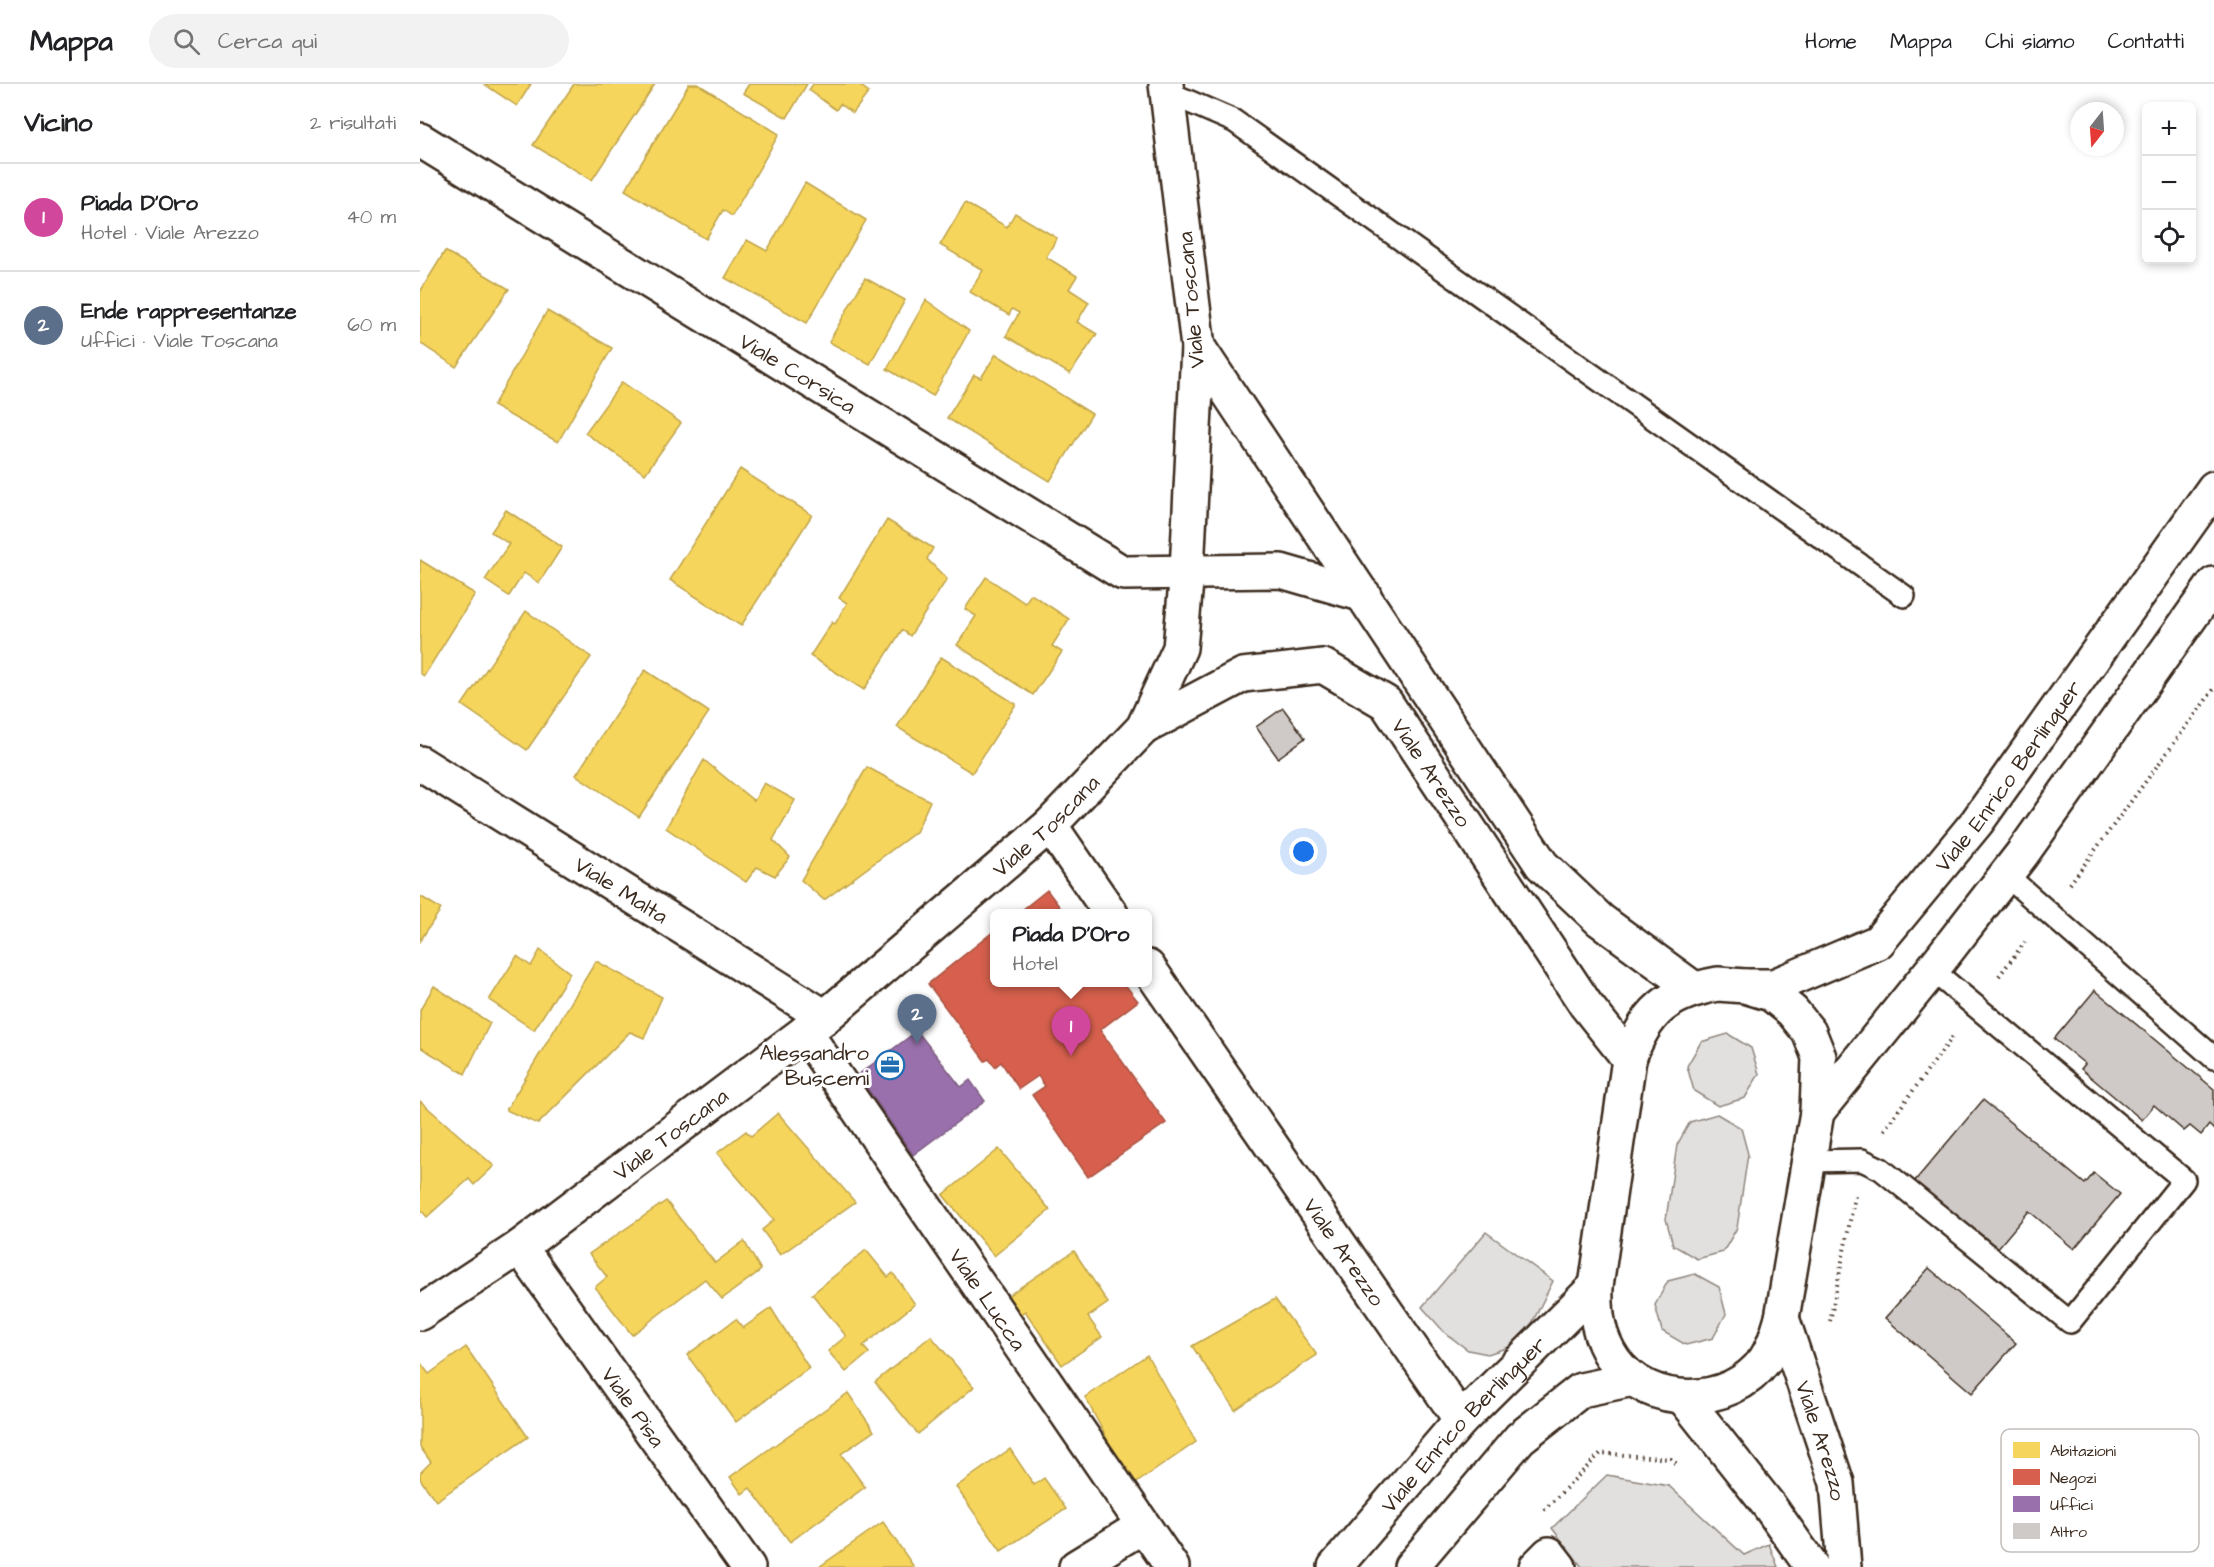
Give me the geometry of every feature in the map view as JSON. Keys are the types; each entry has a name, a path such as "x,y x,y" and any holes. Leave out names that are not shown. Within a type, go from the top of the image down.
{"street":[{"name":"Viale Toscana","path":"420,1313 520,1247 815,1024 1050,825 1143,728 1180,648 1187,571 1198,347 1174,87"},
{"name":"Viale Corsica","path":"420,140 1123,573 1187,571"},
{"name":"Viale Arezzo","path":"1198,347 1542,865 1600,920 1693,988"},
{"name":"Viale Enrico Berlinguer","path":"1745,986 1774,986 1878,942 1977,822 2214,488"},
{"path":"1187,571 1281,571 1364,595"},
{"path":"1817,1112 2006,875 2214,584"},
{"name":"Viale Arezzo","path":"1143,728 1243,675 1323,666 1386,703 1586,1005 1629,1059"},
{"name":"Viale Malta","path":"420,763 815,1024"},
{"path":"1050,825 1108,909"},
{"name":"Viale Arezzo","path":"1152,973 1461,1420"},
{"path":"1718,984 1745,986 1771,994 1792,1011 1809,1032 1819,1057 1817,1112 1782,1318 1776,1340 1764,1360 1748,1377 1728,1389 1706,1396 1683,1397 1657,1392 1633,1380 1615,1361 1602,1338 1595,1312 1596,1286 1629,1059 1637,1036 1652,1015 1671,999 1693,988 1718,984"},
{"name":"Viale Lucca","path":"815,1024 1172,1567"},
{"name":"Viale Pisa","path":"520,1247 748,1567"},
{"name":"Viale Enrico Berlinguer","path":"1335,1567 1461,1420 1596,1286"},
{"name":"Viale Arezzo","path":"1782,1318 1837,1483 1844,1567"},
{"path":"1411,1567 1520,1438 1581,1390 1633,1380"},
{"path":"1683,1397 1770,1508 1812,1567"},
{"path":"1076,1567 1143,1526"},
{"path":"1536,1567 1549,1554 1559,1567"}],"lane":[{"path":"1174,87 1234,121 1904,596"},
{"path":"2006,875 2214,1058"},
{"path":"1809,1161 1862,1160 1881,1169 2070,1322 2184,1180 1932,970"}],"shaded area":[{"path":"1728,1034 1751,1048 1759,1074 1745,1098 1718,1106 1694,1091 1687,1066 1701,1042"},
{"path":"1717,1114 1741,1128 1748,1154 1737,1228 1723,1252 1697,1259 1673,1245 1666,1219 1677,1145 1690,1122"},
{"path":"1486,1232 1553,1281 1532,1323 1512,1346 1488,1354 1468,1350 1445,1333 1422,1307"},
{"path":"1695,1274 1719,1287 1726,1314 1713,1338 1686,1345 1662,1331 1655,1305 1668,1281"},
{"path":"1607,1475 1669,1486 1744,1555 1769,1544 1778,1567 1582,1567 1552,1528"}],"building: Abitazioni":[{"path":"484,84 531,84 517,106"},
{"path":"574,84 655,84 592,180 533,145"},
{"path":"689,84 698,84 779,134 732,216 723,210 706,239 625,190"},
{"path":"749,84 807,84 787,118 743,93"},
{"path":"813,84 858,84 869,92 853,113 840,104 836,110 809,90"},
{"path":"805,183 866,220 807,323 725,278 747,240 767,251"},
{"path":"965,203 1007,227 1015,213 1057,238 1046,257 1077,276 1069,289 1089,302 1077,322 1097,334 1070,374 1006,336 1019,313 1012,309 1009,315 970,292 983,270 940,245"},
{"path":"445,251 509,289 456,367 420,343 420,292"},
{"path":"865,278 905,300 870,364 829,342"},
{"path":"926,300 969,331 933,396 887,369"},
{"path":"547,311 612,348 558,442 493,406"},
{"path":"996,354 1092,414 1050,481 947,418 974,375 981,378"},
{"path":"622,382 681,423 645,474 585,433"},
{"path":"740,469 812,515 741,626 670,580"},
{"path":"506,510 562,547 539,583 524,573 509,596 485,580 509,544 491,532"},
{"path":"887,520 933,548 927,559 947,579 910,636 902,630 864,690 810,656 832,622 835,624 847,603 839,598"},
{"path":"420,560 475,594 424,676 420,673"},
{"path":"986,577 1025,603 1031,594 1069,619 1052,646 1062,652 1033,695 957,645 976,616 965,609"},
{"path":"526,611 591,657 527,750 462,705"},
{"path":"941,657 1016,704 972,773 897,727"},
{"path":"645,670 709,712 639,817 576,775"},
{"path":"704,760 754,801 764,783 795,800 773,840 790,857 775,876 757,867 746,882 666,828"},
{"path":"867,767 930,801 916,832 824,900 801,880"},
{"path":"420,896 441,909 420,941"},
{"path":"540,950 570,973 534,1030 489,1000 517,956 531,966"},
{"path":"596,961 662,997 644,1038 630,1032 538,1124 506,1110"},
{"path":"434,986 490,1023 465,1074 420,1047 420,1010"},
{"path":"420,1101 494,1166 474,1185 469,1179 427,1217 420,1209"},
{"path":"778,1113 855,1202 780,1255 762,1230 774,1220 717,1153 746,1131 751,1136"},
{"path":"999,1149 1050,1210 994,1256 943,1195"},
{"path":"666,1201 715,1263 744,1241 761,1270 722,1299 705,1279 632,1335 595,1287 607,1277 589,1254"},
{"path":"866,1250 888,1277 893,1273 915,1304 863,1346 869,1353 846,1372 828,1351 846,1336 812,1294"},
{"path":"1074,1251 1108,1303 1088,1317 1102,1337 1062,1365 1025,1311 1016,1318 1003,1299"},
{"path":"1275,1299 1317,1355 1235,1410 1192,1346"},
{"path":"771,1308 809,1368 736,1422 687,1355 736,1319 743,1328"},
{"path":"931,1336 974,1387 918,1434 875,1382"},
{"path":"466,1347 528,1437 436,1501 420,1479 420,1473 431,1462 420,1447 420,1362 429,1374"},
{"path":"1147,1355 1196,1442 1132,1486 1085,1397"},
{"path":"848,1393 874,1431 841,1454 865,1487 790,1542 750,1488 742,1494 730,1477"},
{"path":"1010,1449 1034,1485 1044,1478 1066,1509 1001,1551 956,1487"},
{"path":"883,1522 914,1567 819,1567"}],"building: Negozi":[{"path":"1047,890 1061,909 1023,909"},
{"path":"990,934 990,987 1127,987 1138,1001 1100,1030 1166,1123 1088,1177 1032,1095 1045,1086 1038,1076 1019,1089 1001,1062 995,1067 989,1059 985,1061 928,984"}],"building: Uffici":[{"path":"917,1031 961,1087 970,1080 985,1101 913,1155 858,1075"}],"building: Altro":[{"path":"1283,708 1305,738 1278,758 1256,727"},
{"path":"2095,990 2214,1089 2214,1130 2209,1125 2201,1135 2190,1126 2184,1131 2154,1105 2142,1120 2081,1069 2085,1064 2054,1039"},
{"path":"1983,1100 2085,1184 2094,1173 2120,1194 2074,1249 2029,1211 1997,1249 1914,1182"},
{"path":"1929,1268 2016,1343 1972,1393 1885,1318"}],"place":[{"name":"Ende rappresentanze","path":"917,1044"},
{"name":"Piada D'Oro","path":"1071,1056"},
{"name":"Alessandro Buscemi","path":"890,1065"}]}
